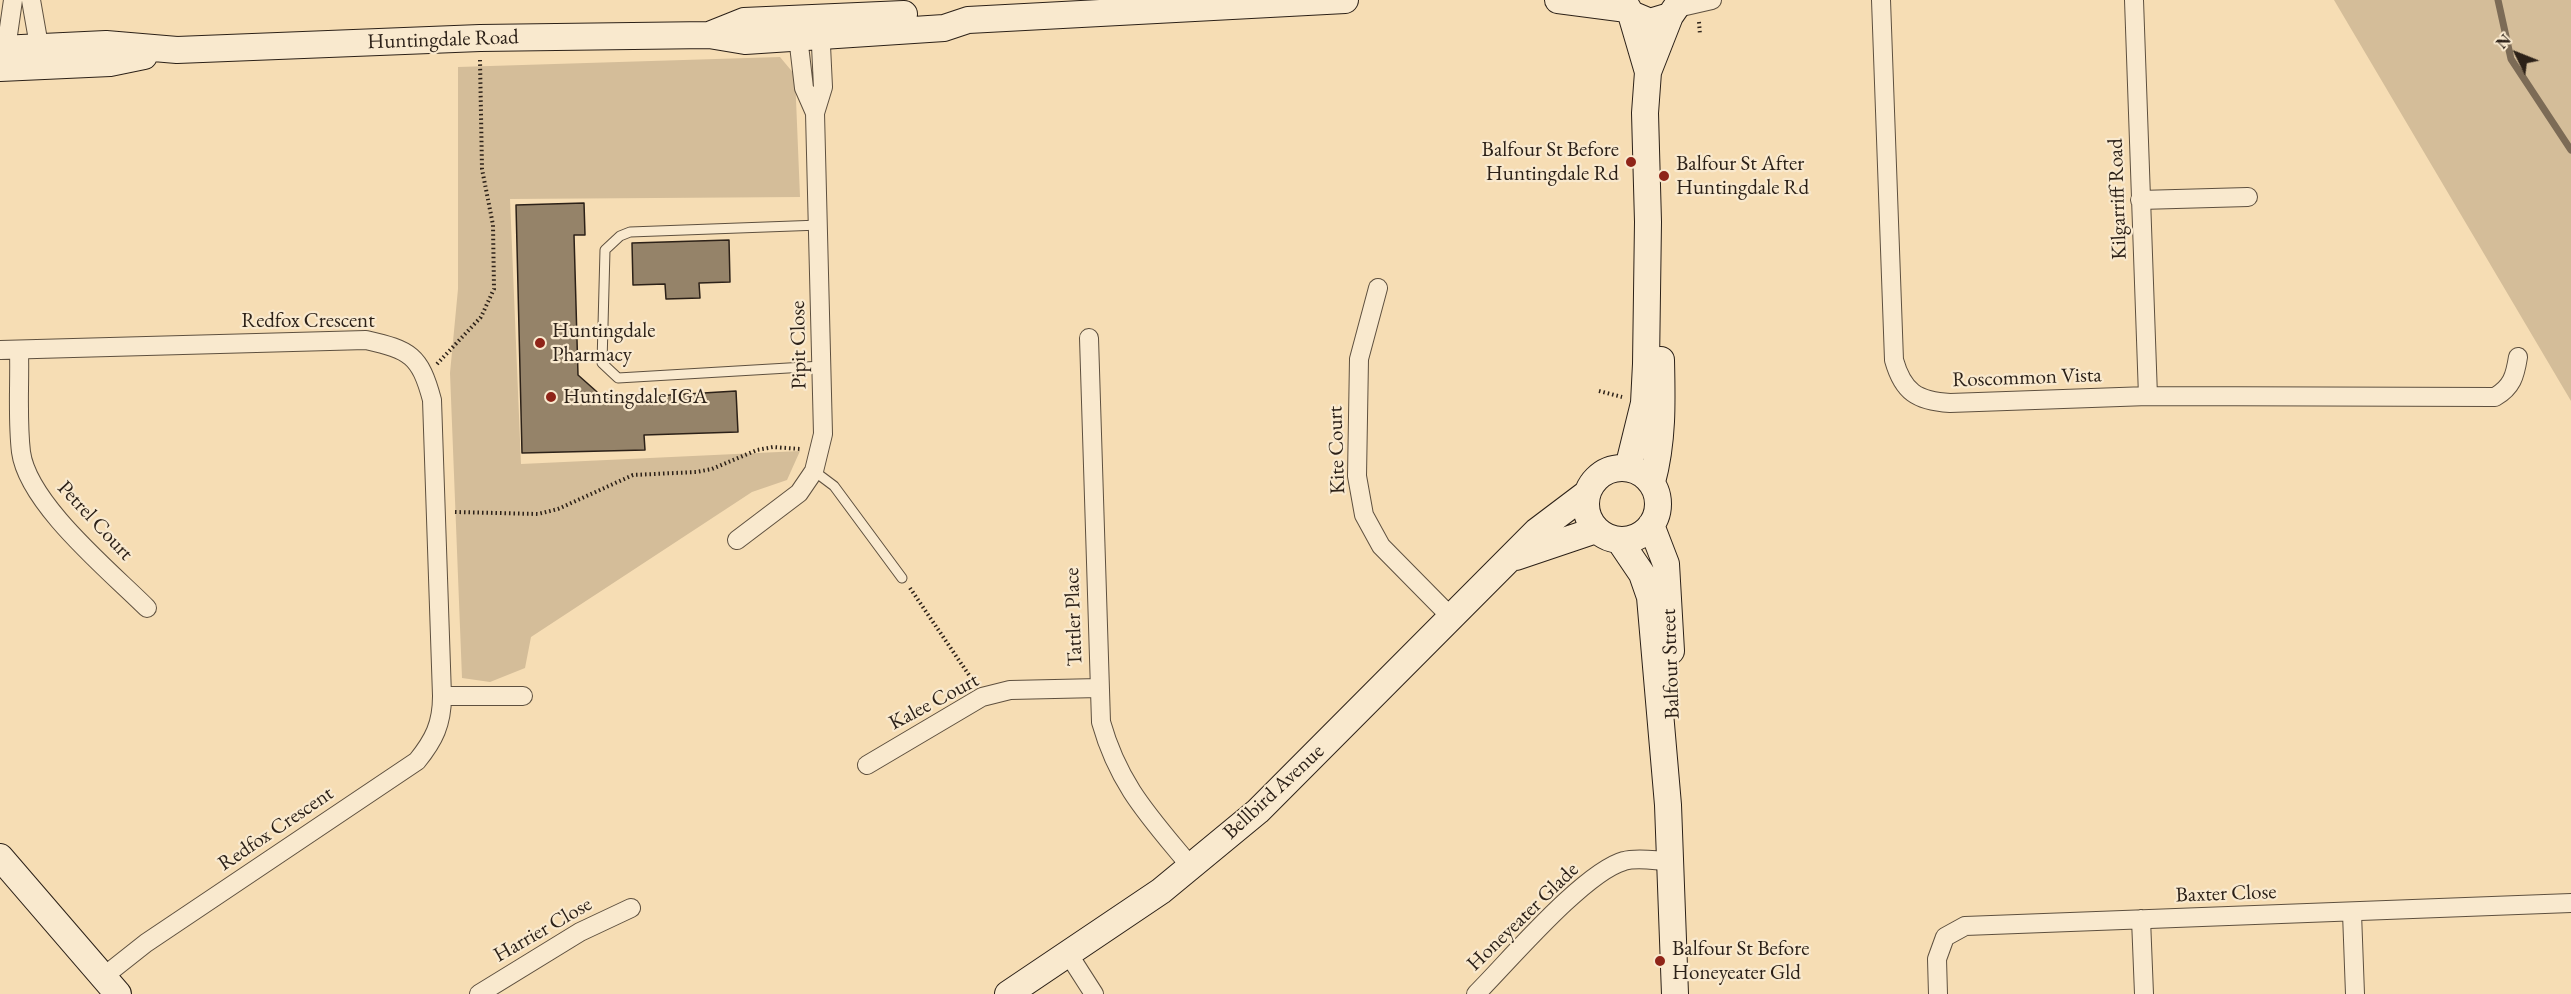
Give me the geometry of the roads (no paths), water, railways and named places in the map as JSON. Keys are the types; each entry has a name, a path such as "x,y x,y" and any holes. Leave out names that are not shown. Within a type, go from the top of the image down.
{"street":[{"path":"4,58 13,0"},
{"path":"31,0 41,56"},
{"name":"Huntingdale Road","path":"4,58 41,56 110,63 177,50 480,38 709,35 745,41 809,28 944,28 968,20 1345,0"},
{"path":"1558,0 1627,8 1650,22 1676,8 1712,0"},
{"name":"Roscommon Vista","path":"1881,0 1894,360 1899,377 1910,391 1927,402 1950,404 2148,396 2495,397 2506,391 2515,378 2518,357"},
{"name":"Kilgarriff Road","path":"2134,0 2148,396"},
{"path":"1627,8 1648,72"},
{"path":"1628,468 1644,403 1648,222 1645,113 1648,72 1676,8"},
{"name":"Pipit Close","path":"737,540 799,493 814,471 823,434 820,225 815,113 823,87 809,28"},
{"path":"2140,200 2248,197"},
{"path":"1607,535 1637,536 1651,525 1658,504 1652,482 1659,455 1663,405 1658,294 1648,222"},
{"name":"Kite Court","path":"1378,288 1359,359 1357,476 1364,515 1382,546 1450,616"},
{"name":"Tattler Place","path":"1089,338 1101,722 1110,754 1129,792 1191,867"},
{"name":"Redfox Crescent","path":"0,350 366,340 400,348 424,372 432,400 442,696 442,718 433,742 417,761 146,943 110,986"},
{"name":"Petrel Court","path":"19,350 21,453 31,483 45,505 147,608"},
{"path":"1586,494 1598,476 1617,467 1637,470 1652,482"},
{"name":"Bellbird Avenue","path":"1008,994 1069,955 1161,891 1191,867 1288,783 1450,616 1513,558 1537,531 1586,494"},
{"name":"Balfour Street","path":"1586,494 1586,513 1642,574 1650,597 1668,805 1675,994"},
{"name":"Balfour Street","path":"1651,525 1658,539 1668,581 1674,733 1668,805"},
{"name":"Bellbird Avenue","path":"1513,558 1607,535"},
{"name":"Kalee Court","path":"867,765 982,698 1010,690 1099,688"},
{"path":"442,696 523,696"},
{"path":"0,857 110,986"},
{"name":"Honeyeater Glade","path":"1476,994 1579,890 1604,871 1625,860 1671,861"},
{"name":"Baxter Close","path":"1938,994 1937,959 1945,937 1965,926 2571,903"},
{"name":"Harrier Close","path":"479,994 580,932 630,908"},
{"path":"2352,913 2355,994"},
{"path":"2141,919 2144,994"},
{"path":"1069,955 1094,994"}],"lane":[{"path":"820,225 630,232 620,236 605,250 602,363 618,378 822,366"},
{"path":"814,471 834,486 902,578"}],"waterway":[{"path":"2498,0 2511,59 2571,150"}],"place":[{"name":"Balfour St Before Huntingdale Rd","path":"1631,162"},
{"name":"Balfour St After Huntingdale Rd","path":"1664,176"},
{"name":"Huntingdale Pharmacy","path":"540,343"},
{"name":"Huntingdale IGA","path":"551,397"},
{"name":"Balfour St Before Honeyeater Gld","path":"1660,961"}]}
